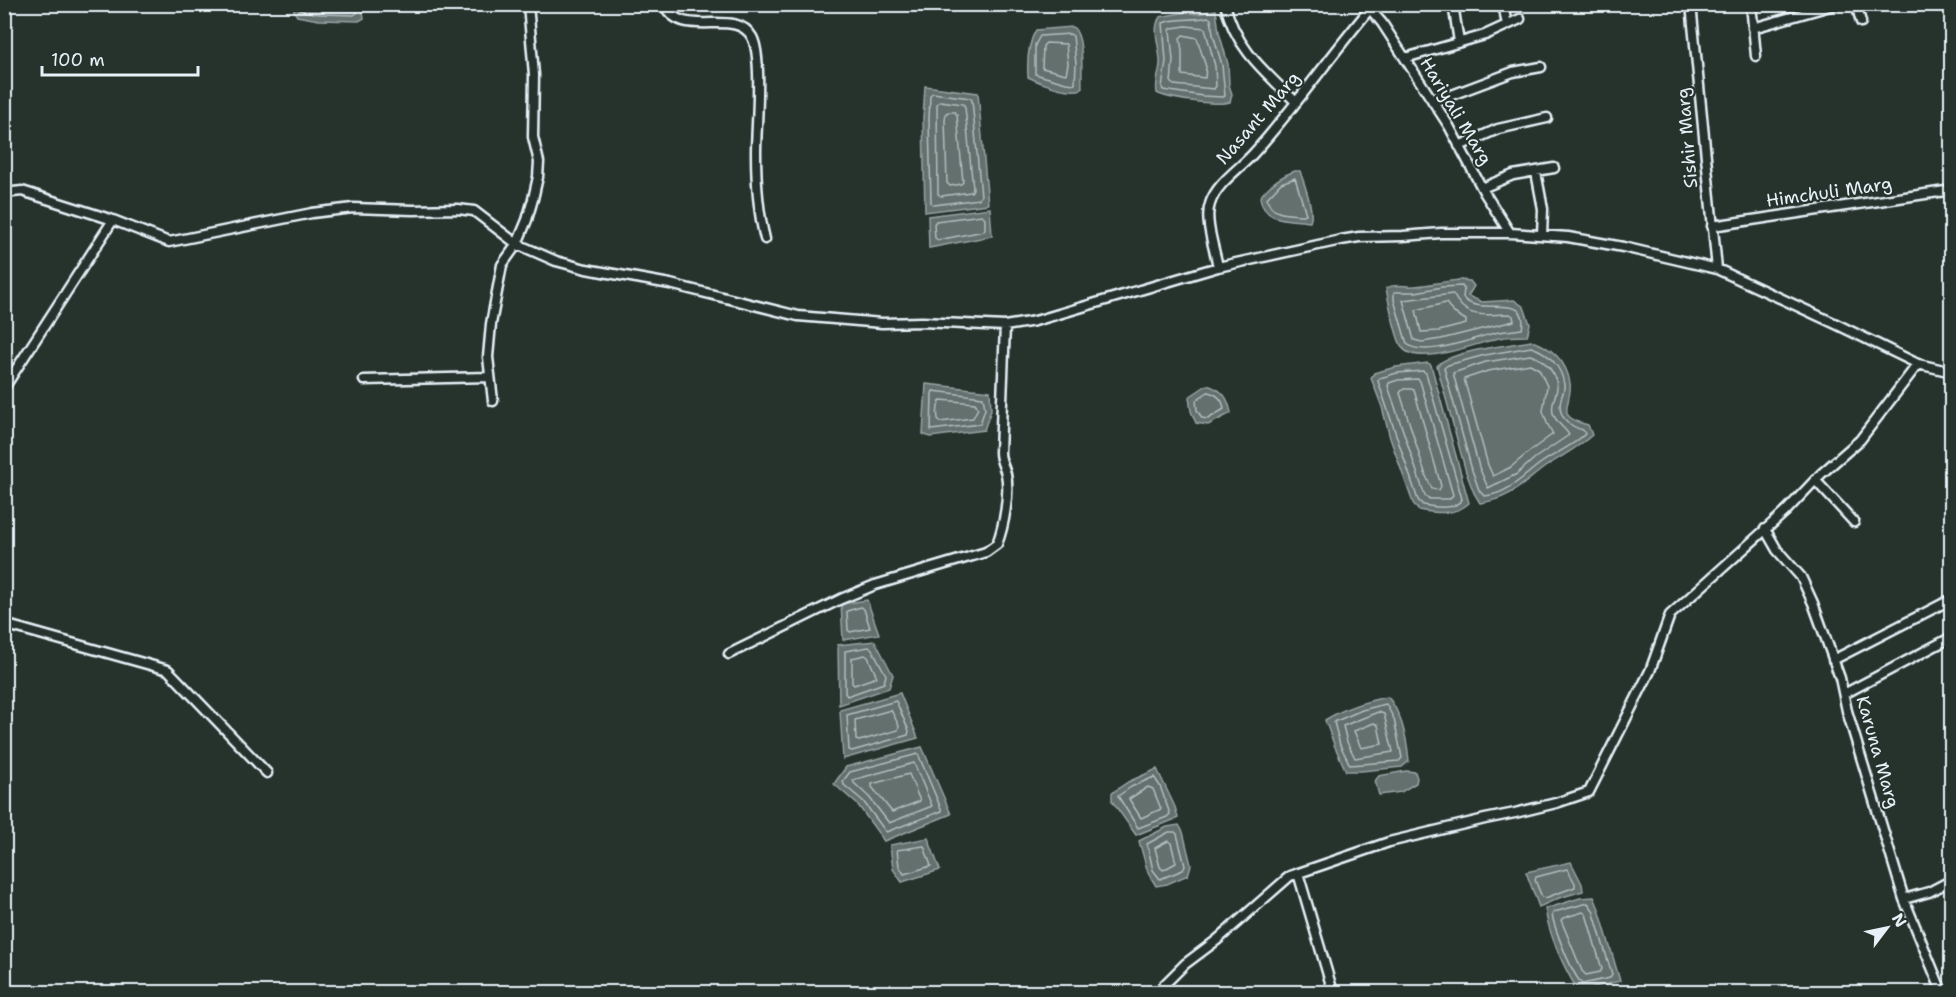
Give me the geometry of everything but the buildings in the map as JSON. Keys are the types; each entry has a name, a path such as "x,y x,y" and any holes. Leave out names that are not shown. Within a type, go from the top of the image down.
{"street":[{"path":"493,401 488,357 491,324 502,265 517,244 527,220 538,177 539,162 533,137 534,75 528,4"},
{"path":"664,4 668,13 676,20 704,25 719,22 739,26 752,36 756,52 757,74 758,191 765,239"},
{"path":"1225,4 1232,30 1248,55 1296,102"},
{"path":"1453,4 1459,42"},
{"path":"1503,4 1507,25"},
{"name":"Sishir Marg","path":"1691,4 1717,269"},
{"path":"1750,4 1756,56"},
{"path":"1753,28 1838,4"},
{"path":"1857,4 1861,22"},
{"name":"Nasant Marg","path":"1218,267 1207,216 1210,203 1228,179 1252,155 1296,102 1372,7"},
{"name":"Hariyali Marg","path":"1372,7 1449,126 1482,188 1510,233"},
{"path":"1405,58 1485,35 1520,19"},
{"path":"1433,102 1513,72 1541,67"},
{"path":"1459,146 1498,129 1547,118"},
{"path":"1482,188 1513,175 1554,168"},
{"path":"1536,172 1543,209 1542,235"},
{"name":"Himchuli Marg","path":"1712,225 1952,190"},
{"path":"4,193 22,191 113,220 169,242 312,213 353,208 474,211 517,244 556,261 586,269 670,284 798,316 882,323 922,322 1005,326 1035,321 1218,267 1359,237 1441,233 1510,233 1568,237 1623,246 1717,269 1918,364 1952,372"},
{"path":"4,388 113,220"},
{"path":"729,654 841,599 875,585 986,552 998,544 1007,495 1006,472 1000,461 1005,326"},
{"path":"1157,993 1185,964 1217,940 1290,876 1389,842 1536,808 1589,792 1650,671 1670,615 1860,440 1918,364"},
{"path":"364,380 489,377"},
{"path":"1816,481 1854,522"},
{"name":"Karuna Marg","path":"1765,529 1777,550 1801,577 1813,603 1844,694 1904,899 1942,993"},
{"path":"1833,660 1952,599"},
{"path":"4,624 168,670 267,773"},
{"path":"1844,694 1952,637"},
{"path":"1299,873 1333,993"},
{"path":"1904,899 1952,880"}],"water":[{"path":"294,5 362,5 364,18 359,21 319,20 297,16"},
{"path":"1152,5 1203,5 1160,11"},
{"path":"1216,10 1219,32 1228,64 1232,94 1230,102 1193,101 1171,98 1157,93 1160,58 1156,28 1160,17"},
{"path":"1073,27 1077,32 1081,47 1082,89 1062,89 1028,77 1029,52 1036,30"},
{"path":"925,86 978,93 988,204 925,212 923,119"},
{"path":"1300,171 1306,190 1311,212 1310,222 1272,216 1262,205 1260,197 1268,188 1280,178"},
{"path":"990,208 992,236 929,248 928,216"},
{"path":"1460,280 1470,281 1474,286 1468,296 1482,302 1514,300 1524,307 1530,324 1527,336 1499,338 1433,355 1409,353 1402,347 1397,336 1386,288"},
{"path":"1531,341 1551,351 1562,362 1570,383 1567,414 1577,422 1588,425 1592,435 1516,490 1500,498 1480,503 1466,472 1437,366 1454,356"},
{"path":"1428,363 1431,365 1469,503 1451,512 1418,510 1413,503 1371,378 1374,373 1396,367"},
{"path":"926,384 990,391 991,410 984,430 930,437 923,434"},
{"path":"1207,385 1224,395 1231,413 1208,425 1196,423 1189,397"},
{"path":"867,600 879,634 843,640 841,604"},
{"path":"875,641 893,675 889,688 839,705 838,645"},
{"path":"900,693 918,738 843,759 840,710"},
{"path":"1388,697 1403,727 1409,761 1402,767 1346,771 1325,720 1355,706"},
{"path":"922,747 951,814 884,841 858,805 834,784 846,767"},
{"path":"1157,769 1178,818 1136,835 1112,801 1112,793 1128,782"},
{"path":"1406,771 1415,772 1416,783 1401,792 1379,795 1375,781 1379,776"},
{"path":"1179,825 1183,832 1191,865 1188,875 1156,886 1148,873 1139,841 1167,827"},
{"path":"928,838 940,870 902,882 893,869 890,845"},
{"path":"1571,862 1583,891 1539,907 1526,872"},
{"path":"1594,897 1620,981 1582,990 1577,989 1562,960 1553,940 1545,909 1580,898"}]}
